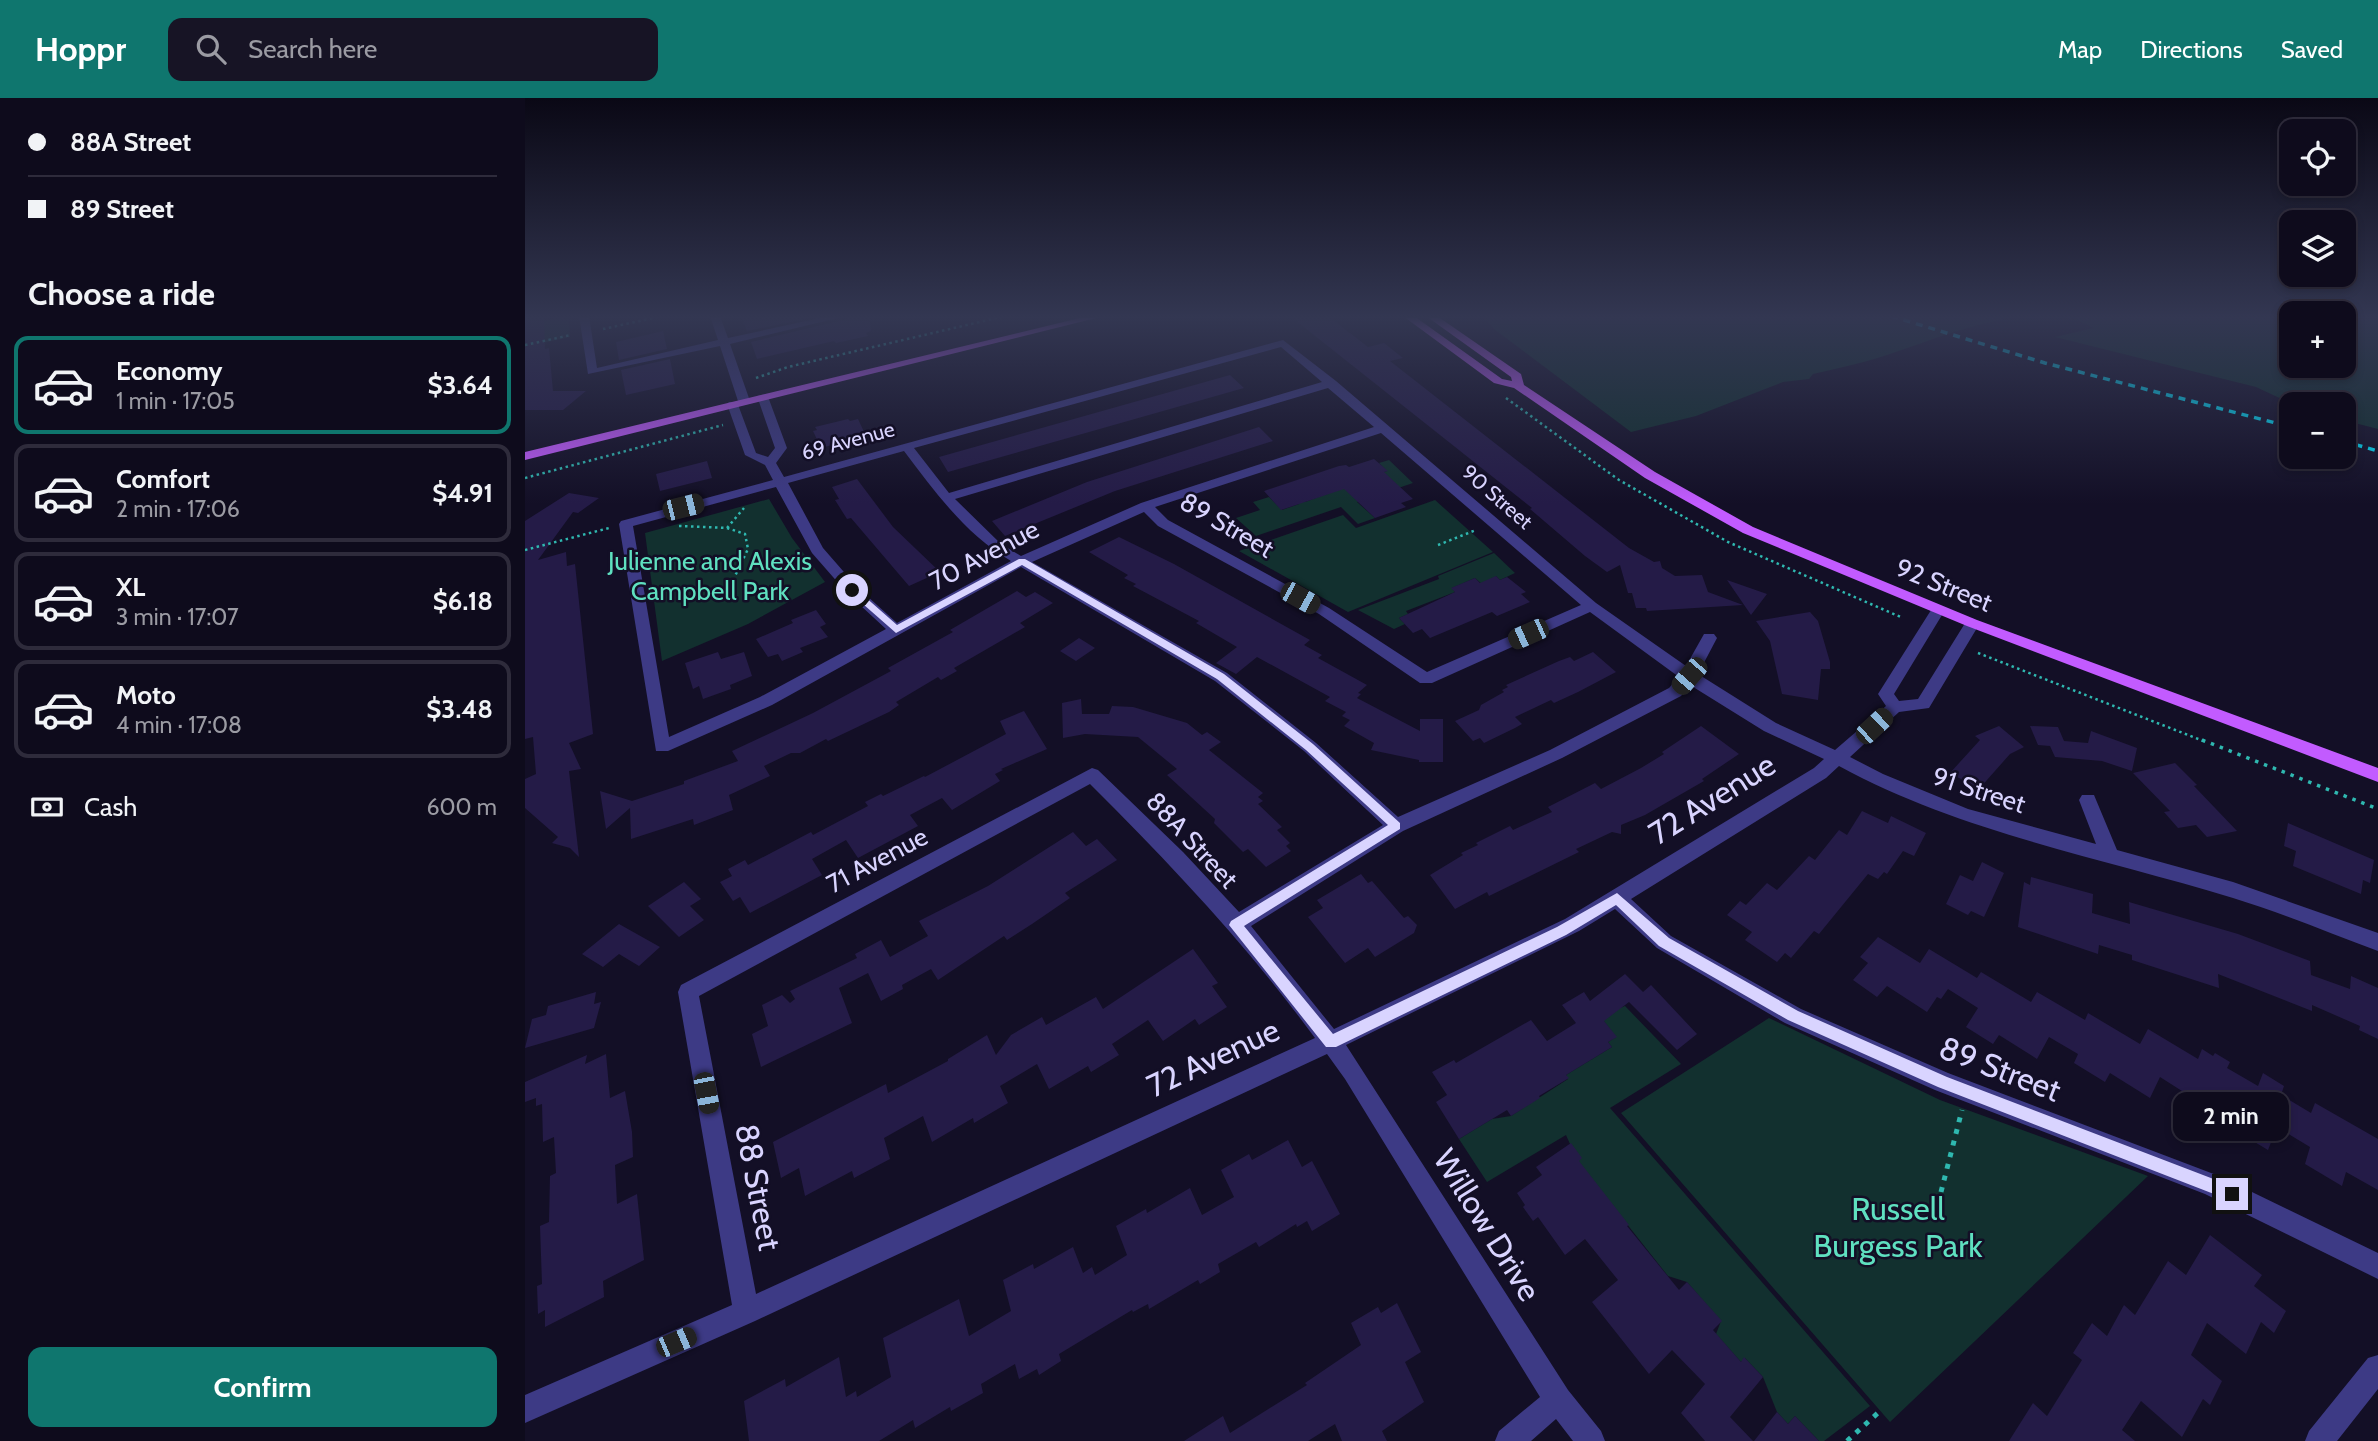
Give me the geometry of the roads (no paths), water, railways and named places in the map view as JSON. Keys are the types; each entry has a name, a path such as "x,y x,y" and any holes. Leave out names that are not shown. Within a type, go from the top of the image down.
{"main road":[{"path":"525,456 833,379"},
{"name":"92 Street","path":"1493,379 1518,386 1650,475 1748,530 1972,624 2378,775"},
{"name":"92 Street","path":"1517,379 1518,386"}],"street":[{"path":"733,379 751,455 770,463 817,550 852,590 896,630"},
{"name":"69 Avenue","path":"662,747 626,524 1154,379"},
{"name":"90 Street","path":"1327,379 1591,606 1689,676 1770,727 1838,758"},
{"path":"946,498 1332,383"},
{"path":"763,396 781,448 770,463"},
{"name":"70 Avenue","path":"662,747 767,701 1044,549 1146,506 1384,428"},
{"path":"907,447 946,498 996,547 1221,677 1310,747 1396,826"},
{"name":"89 Street","path":"1146,506 1163,523 1324,611 1426,679 1591,606"},
{"path":"1895,707 1886,694 1938,610"},
{"name":"72 Avenue","path":"525,1409 746,1312 1331,1042 1562,931 1820,773 1895,707 1923,704 1972,624"},
{"path":"1235,925 1396,826 1556,754 1675,692 1689,676 1709,638"},
{"name":"91 Street","path":"1838,758 1877,779 1964,815 2233,890 2326,920 2378,942"},
{"name":"88A Street","path":"1092,775 1178,859 1331,1042"},
{"name":"71 Avenue","path":"688,992 1092,775"},
{"path":"2088,800 2110,856"},
{"name":"89 Street","path":"1617,898 1664,942 1793,1016 1967,1091 2211,1184 2378,1266"},
{"name":"88 Street","path":"688,992 746,1312"},
{"name":"Willow Drive","path":"1331,1042 1353,1072 1558,1400 1591,1441"},
{"path":"2319,1441 2378,1368"},
{"path":"1510,1441 1558,1400"}],"railway":[{"path":"2105,379 2279,424"},
{"path":"2356,445 2378,451"}],"park label":[{"name":"Julienne and Alexis Campbell Park","path":"710,576"},
{"name":"Russell Burgess Park","path":"1898,1228"}]}
